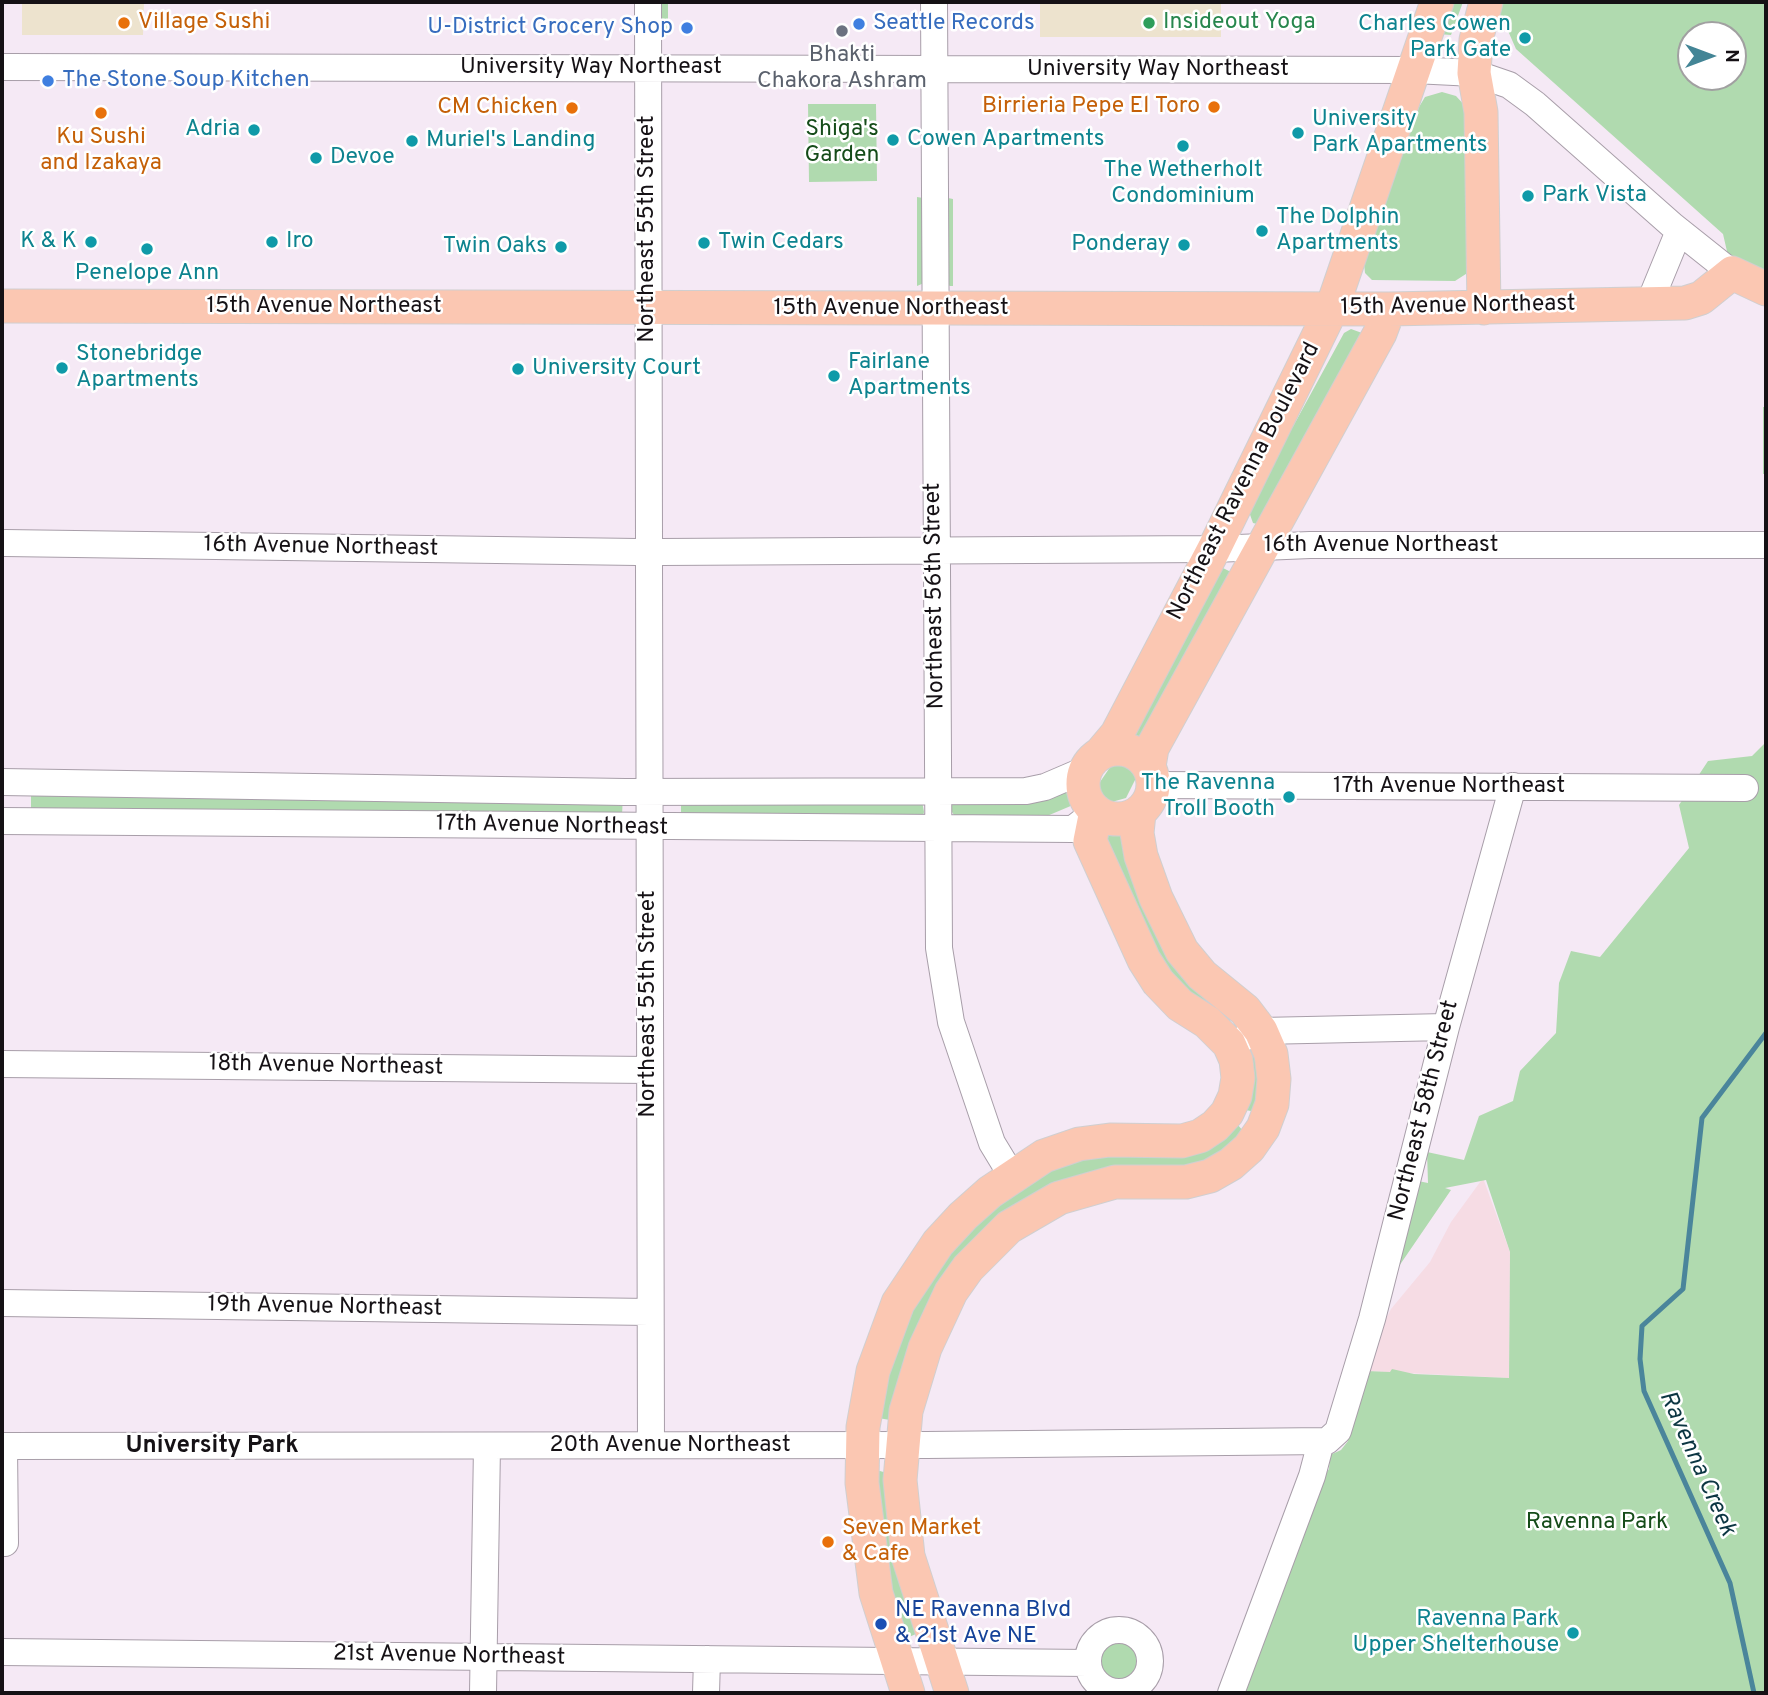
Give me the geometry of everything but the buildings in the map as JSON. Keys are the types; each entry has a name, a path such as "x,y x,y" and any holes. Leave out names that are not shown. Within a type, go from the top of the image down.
{"main road":[{"name":"Northeast Ravenna Boulevard","path":"1094,761 1117,734 1214,549 1332,308 1437,2"},
{"path":"1484,307 1481,112 1474,73 1476,40 1486,2"},
{"path":"1732,273 1766,289"},
{"name":"15th Avenue Northeast","path":"2,306 1389,309 1685,303 1702,298 1732,273"},
{"name":"Northeast Ravenna Boulevard","path":"953,1693 908,1556 900,1480 906,1411 937,1318 968,1268 1009,1227 1059,1198 1087,1188 1115,1182 1186,1182 1210,1175 1231,1164 1249,1148 1262,1128 1272,1104 1272,1067 1261,1031 1245,1010 1202,975 1182,951 1156,898 1141,856 1137,833 1152,748 1384,324 1389,309"},
{"path":"908,1693 885,1628 869,1557 861,1446 873,1371 898,1304 938,1243 963,1216 1012,1176 1044,1156 1079,1144 1110,1140 1182,1141 1200,1136 1215,1126 1227,1113 1235,1096 1237,1069 1228,1044 1207,1022 1180,1005 1158,982 1144,960 1086,827 1083,788 1094,761 1114,749 1129,750 1147,788 1112,819 1086,827"}],"street":[{"name":"Northeast 55th Street","path":"648,2 651,1445"},
{"name":"Northeast 56th Street","path":"934,2 939,948 944,994 992,1143 1012,1176"},
{"name":"University Way Northeast","path":"2,67 1414,70 1474,73 1509,85 1535,104 1679,231 1732,273"},
{"path":"1648,304 1679,231"},
{"name":"16th Avenue Northeast","path":"3,542 649,552 1214,549 1263,546 1766,545"},
{"name":"17th Avenue Northeast","path":"2,782 649,792 1026,791 1045,787 1094,761"},
{"name":"Northeast 58th Street","path":"1231,1693 1372,1319 1446,1027 1513,786"},
{"name":"17th Avenue Northeast","path":"1147,788 1745,788"},
{"name":"17th Avenue Northeast","path":"2,821 939,830 1086,827"},
{"path":"1228,1044 1261,1031 1446,1027"},
{"name":"18th Avenue Northeast","path":"2,1064 650,1070"},
{"name":"19th Avenue Northeast","path":"2,1303 649,1312"},
{"name":"20th Avenue Northeast","path":"3,1446 861,1446 1328,1439"},
{"path":"3,1446 5,1543"},
{"path":"483,1693 487,1446"},
{"path":"1123,1630 1142,1640 1150,1659 1145,1679 1128,1691 1117,1693 1097,1683 1088,1663 1092,1647 1103,1634 1123,1630"},
{"name":"21st Avenue Northeast","path":"2,1652 1088,1663"},
{"path":"706,1693 707,1659"}],"shaded area":[{"path":"22,2 144,2 143,35 22,35"},
{"path":"1040,2 1221,2 1221,37 1040,37"},
{"path":"1483,1178 1510,1252 1509,1378 1366,1371 1375,1341 1391,1309 1430,1262 1451,1222"}],"green space":[{"path":"659,2 668,2 668,35 665,37 659,37"},
{"path":"1449,2 1463,2 1451,35 1438,34"},
{"path":"1503,2 1766,2 1766,289 1732,273 1723,234 1516,49 1505,24 1497,18"},
{"path":"1442,92 1456,96 1467,108 1469,272 1455,281 1372,280 1365,273 1364,264 1419,107 1425,97"},
{"name":"Shiga's Garden","path":"808,104 876,104 877,181 809,182"},
{"path":"917,197 923,198 924,283 917,286"},
{"path":"948,198 953,199 953,286 946,284"},
{"path":"1351,329 1362,333 1257,524 1253,523 1248,509 1344,333"},
{"path":"1763,407 1766,407 1766,474 1763,474"},
{"path":"1221,567 1233,573 1145,746 1125,735"},
{"name":"Ravenna Park","path":"1766,742 1766,1693 1243,1693 1315,1487 1329,1469 1330,1455 1341,1450 1348,1441 1349,1424 1366,1371 1390,1372 1392,1369 1414,1374 1509,1378 1510,1252 1486,1180 1445,1188 1451,1190 1395,1272 1418,1181 1428,1183 1427,1152 1464,1160 1479,1116 1513,1101 1520,1071 1556,1033 1559,983 1571,951 1600,957 1689,848 1679,805 1708,761 1752,756"},
{"path":"1117,757 1130,760 1139,772 1126,798 1108,803 1100,797 1100,782"},
{"path":"1073,785 1073,805 1047,816 956,818 950,809 951,804"},
{"path":"31,788 623,793 622,816 31,811"},
{"path":"681,797 922,801 924,812 923,816 681,819"},
{"path":"1125,819 1222,1012 1218,1016 1160,970 1101,828"},
{"path":"1249,1045 1263,1070 1254,1111 1245,1110"},
{"path":"1237,1124 1244,1132 1215,1162 1007,1217 890,1420 878,1418 882,1367 937,1258 1041,1168"},
{"path":"876,1472 887,1473 916,1634 909,1637 906,1637 884,1576"},
{"path":"1121,1639 1137,1646 1144,1662 1137,1678 1121,1685 1105,1678 1098,1662 1105,1646"}],"waterway":[{"name":"Ravenna Creek","path":"1754,1693 1730,1583 1644,1391 1640,1359 1642,1326 1683,1289 1702,1118 1766,1033"}],"place":[{"name":"Village Sushi","path":"124,23"},
{"name":"Insideout Yoga","path":"1149,23"},
{"name":"Seattle Records","path":"859,24"},
{"name":"U-District Grocery Shop","path":"687,28"},
{"name":"Bhakti Chakora Ashram","path":"842,31"},
{"name":"Charles Cowen Park Gate","path":"1525,38"},
{"name":"The Stone Soup Kitchen","path":"48,81"},
{"name":"Birrieria Pepe El Toro","path":"1214,107"},
{"name":"CM Chicken","path":"572,108"},
{"name":"Ku Sushi and Izakaya","path":"101,113"},
{"name":"Adria","path":"254,130"},
{"name":"University Park Apartments","path":"1298,133"},
{"name":"Cowen Apartments","path":"893,140"},
{"name":"Muriel's Landing","path":"412,141"},
{"name":"The Wetherholt Condominium","path":"1183,146"},
{"name":"Devoe","path":"316,158"},
{"name":"Park Vista","path":"1528,196"},
{"name":"The Dolphin Apartments","path":"1262,231"},
{"name":"K & K","path":"91,242"},
{"name":"Iro","path":"272,242"},
{"name":"Twin Cedars","path":"704,243"},
{"name":"Ponderay","path":"1184,245"},
{"name":"Twin Oaks","path":"561,247"},
{"name":"Penelope Ann","path":"147,249"},
{"name":"Stonebridge Apartments","path":"62,368"},
{"name":"University Court","path":"518,369"},
{"name":"Fairlane Apartments","path":"834,376"},
{"name":"The Ravenna Troll Booth","path":"1289,797"},
{"name":"Seven Market & Cafe","path":"828,1542"},
{"name":"NE Ravenna Blvd & 21st Ave NE","path":"881,1624"},
{"name":"Ravenna Park Upper Shelterhouse","path":"1573,1633"}],"district":[{"name":"University Park","path":"212,1447"}]}
